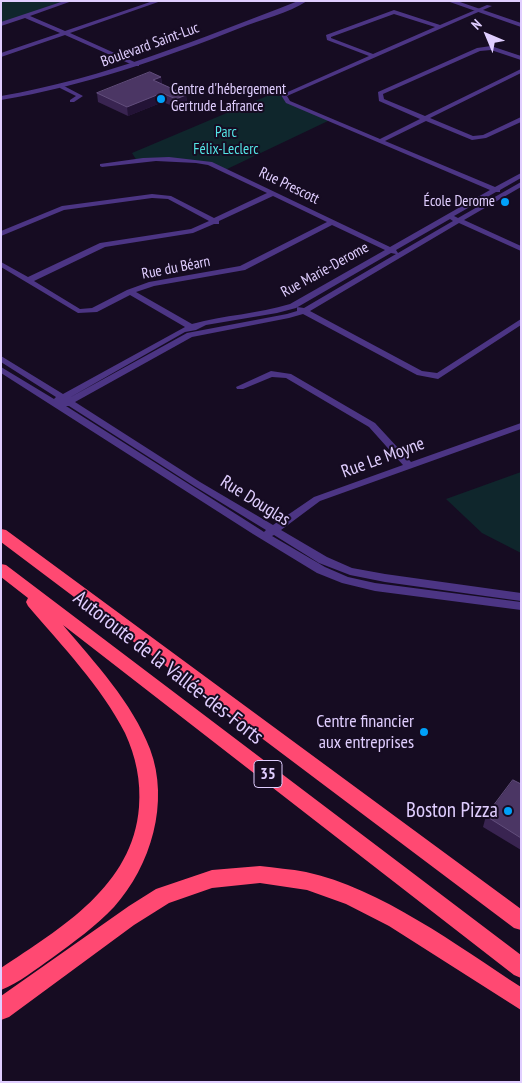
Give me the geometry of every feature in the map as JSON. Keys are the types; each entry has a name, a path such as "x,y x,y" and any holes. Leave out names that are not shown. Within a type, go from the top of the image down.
{"highway":[{"name":"Autoroute de la Vallée-des-Forts","path":"1,534 521,921"},
{"name":"Autoroute de la Vallée-des-Forts","path":"8,575 521,968"},
{"path":"1,980 78,926 108,898 116,888 139,848 145,827 150,796 145,759 132,729 117,705 82,660 8,575"},
{"path":"1,1009 134,914 161,897 199,881 252,873 283,875 301,879 333,889 356,899 425,938 521,1000"}],"street":[{"path":"1,24 70,1"},
{"path":"1,55 158,1"},
{"name":"Boulevard Saint-Luc","path":"1,90 56,81 126,60 284,1"},
{"name":"Boulevard Saint-Luc","path":"1,98 62,87 137,65 304,1"},
{"path":"450,1 521,24"},
{"path":"474,1 513,14"},
{"path":"489,6 284,95 288,102 504,194"},
{"path":"372,56 329,40 328,36 389,12 439,27"},
{"path":"26,16 137,65"},
{"path":"521,58 491,48 479,49 380,93 380,100 472,138 484,137 521,119"},
{"path":"380,141 521,71"},
{"path":"62,87 80,96 72,101"},
{"name":"Rue Prescott","path":"102,165 153,159 191,159 210,163 400,254"},
{"name":"Rue Marie-Derome","path":"60,403 182,330 277,311 293,306 521,174"},
{"name":"Rue Marie-Derome","path":"60,403 190,335 289,316 304,311 521,184"},
{"path":"29,280 103,245 193,231 216,222 273,193"},
{"path":"1,234 62,208 152,196 169,197 216,222"},
{"path":"448,216 521,249"},
{"name":"Rue du Béarn","path":"1,264 78,311 83,312 94,310 130,292 152,284 242,268 332,222"},
{"path":"130,292 201,332"},
{"path":"293,306 420,373 438,376 521,321"},
{"name":"Rue Douglas","path":"1,358 60,403"},
{"name":"Rue Douglas","path":"1,369 60,403 268,534 321,570 355,582 381,588 521,606"},
{"path":"240,387 271,374 288,376 372,425 410,466"},
{"name":"Rue Le Moyne","path":"268,534 317,499 521,426"},
{"name":"Rue Douglas","path":"268,534 314,556 350,570 398,580 521,597"}],"green space":[{"path":"1,1 69,1 1,23"},
{"name":"Parc Félix-Leclerc","path":"284,95 284,99 330,120 225,170 193,161 160,159 137,161 132,153 267,96"},
{"path":"521,472 521,553 482,533 446,499"}],"building":[{"path":"150,72 161,77 153,80 186,95 176,99 162,93 127,107 97,93"},
{"name":"Boston Pizza","path":"513,780 521,784 521,838 486,816"}],"place":[{"name":"Centre d'hébergement Gertrude Lafrance","path":"161,99"},
{"name":"École Derome","path":"505,202"},
{"name":"Centre financier aux entreprises","path":"424,732"},
{"name":"Boston Pizza","path":"508,811"}]}
